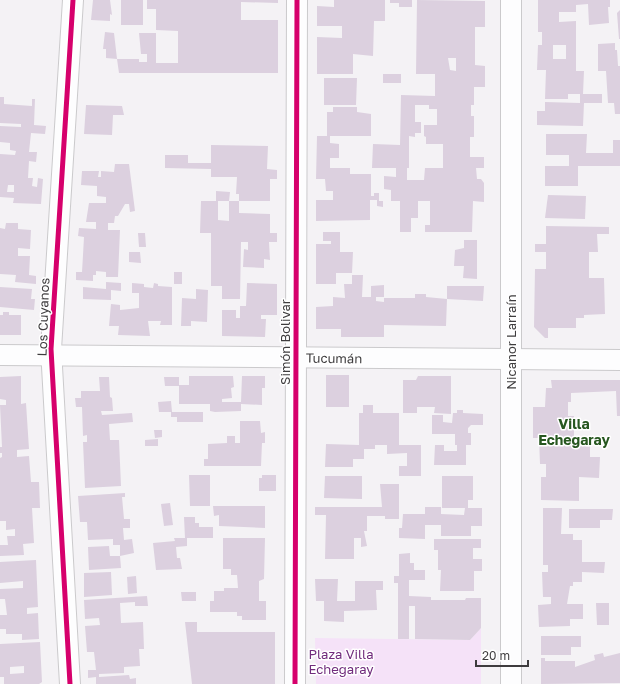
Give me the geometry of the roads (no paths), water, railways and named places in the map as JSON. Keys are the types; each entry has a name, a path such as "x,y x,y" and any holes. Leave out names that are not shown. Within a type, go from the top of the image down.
{"street":[{"name":"Los Cuyanos","path":"70,684 51,356 74,0"},
{"name":"Simón Bolivar","path":"295,684 297,0"},
{"name":"Nicanor Larraín","path":"511,0 511,684"},
{"name":"Tucumán","path":"0,355 620,360"}],"district":[{"name":"Villa Echegaray","path":"574,432"}],"park label":[{"name":"Plaza Villa Echegaray","path":"341,662"}]}
